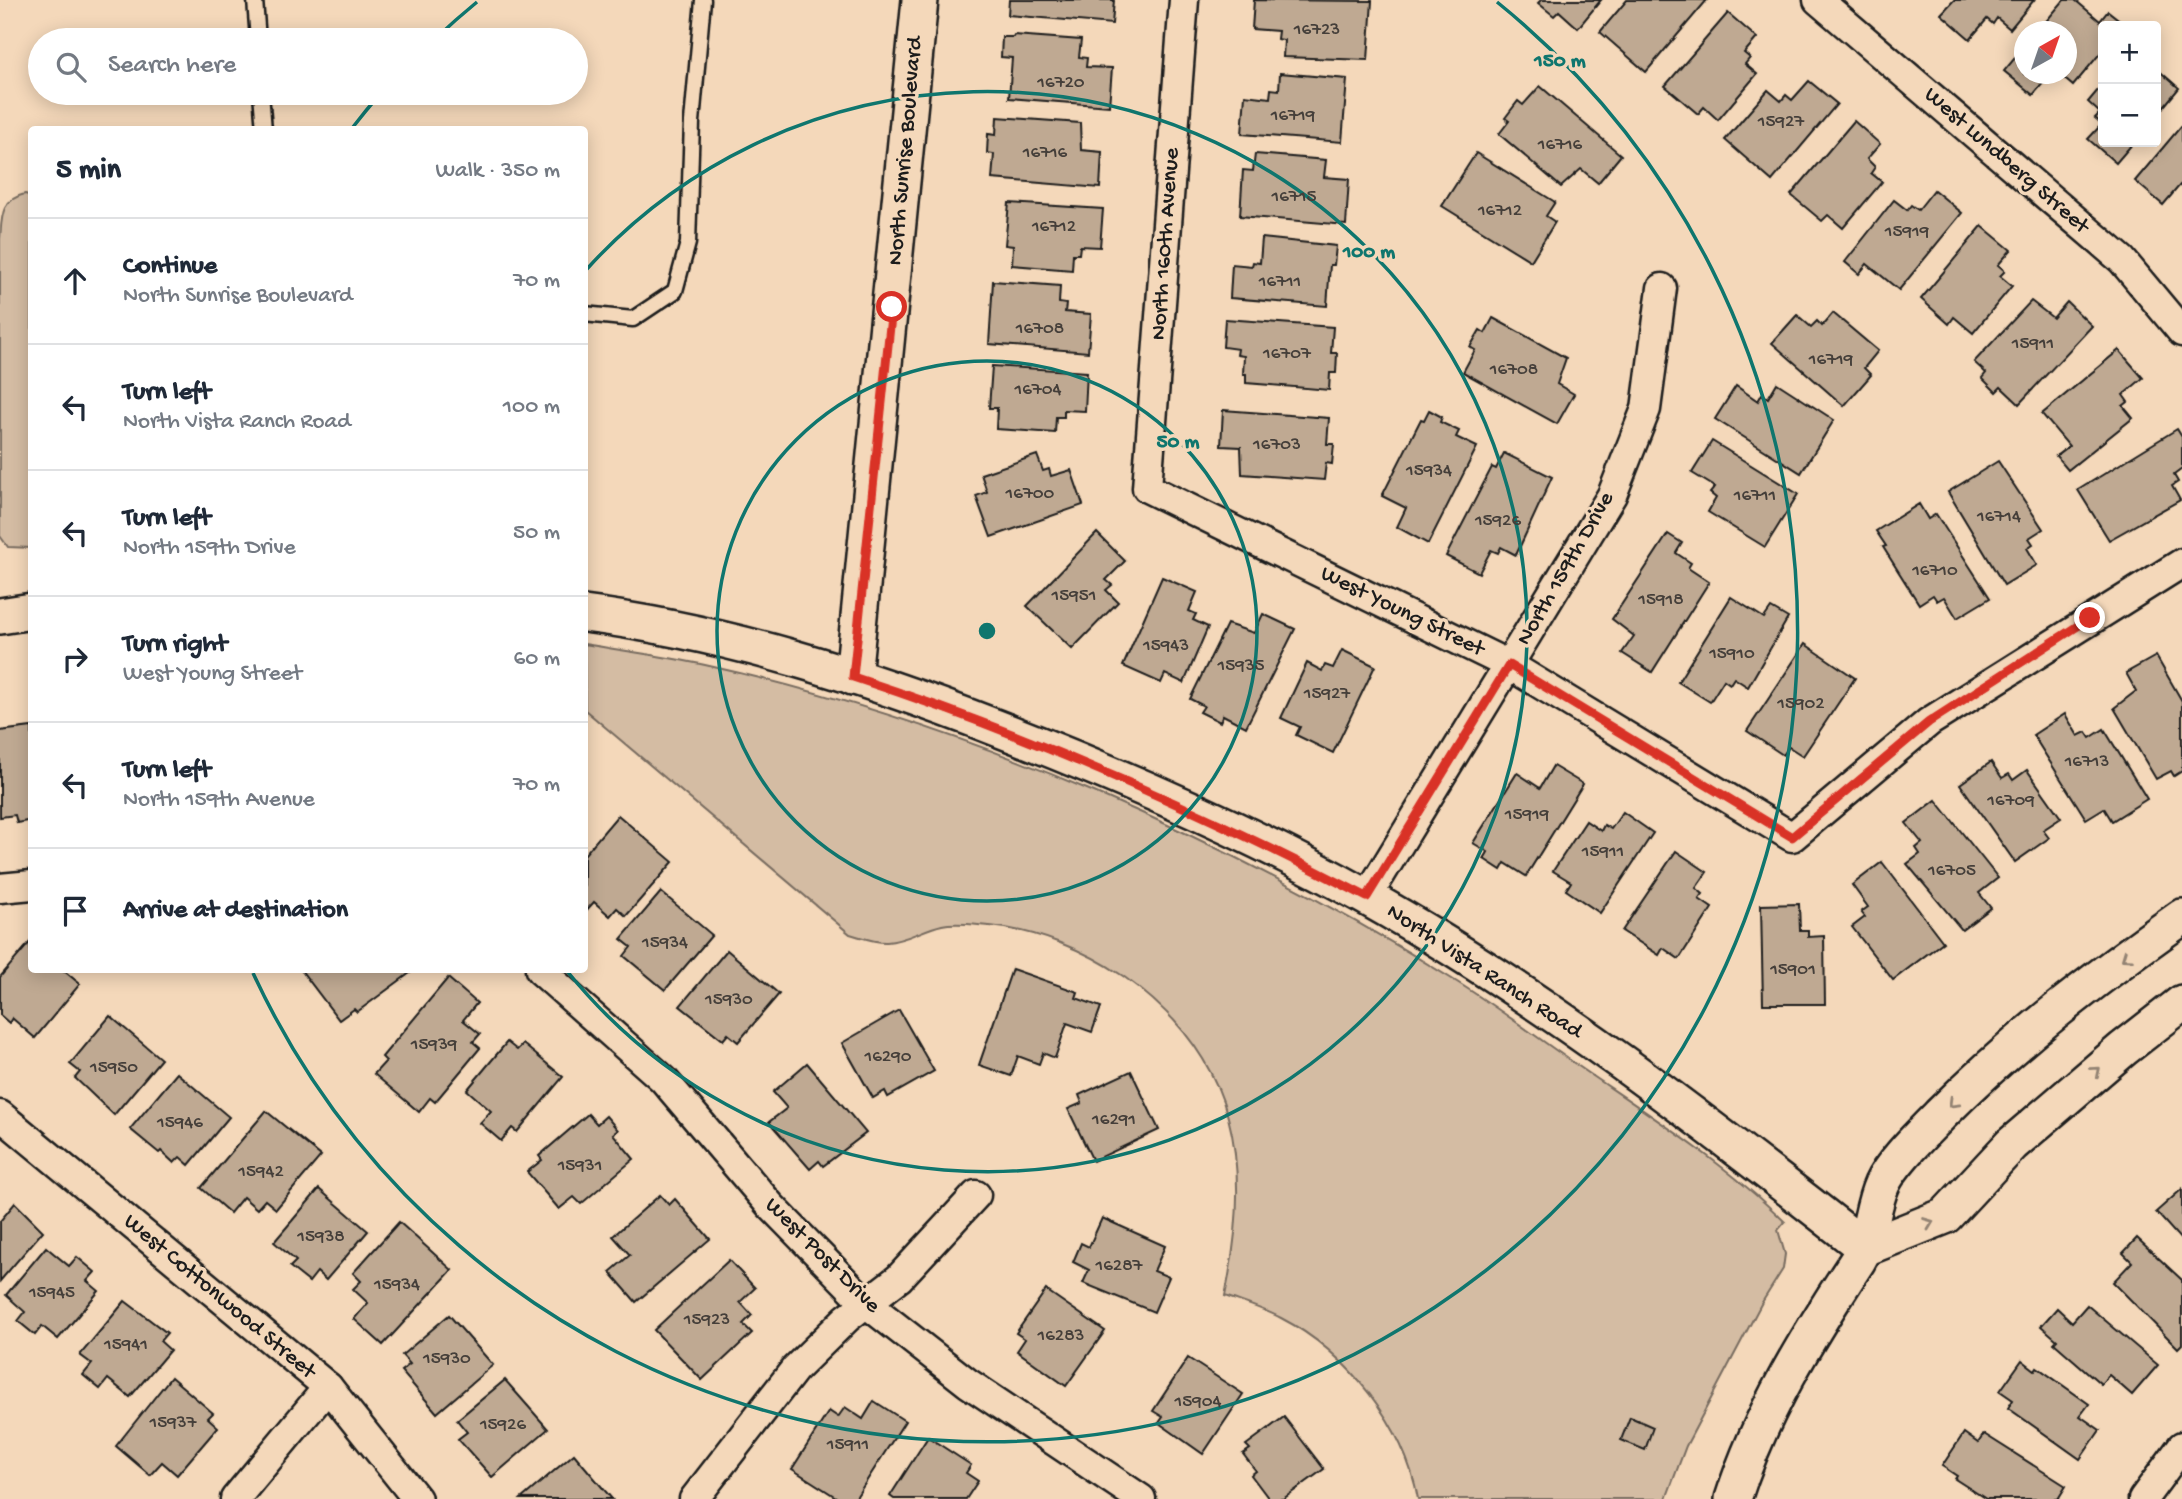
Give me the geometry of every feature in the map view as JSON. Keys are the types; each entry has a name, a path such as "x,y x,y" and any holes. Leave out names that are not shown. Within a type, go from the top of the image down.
{"street":[{"name":"North Sunrise Boulevard","path":"853,677 920,0"},
{"name":"North 160th Avenue","path":"1147,488 1184,0"},
{"name":"West Lundberg Street","path":"1818,0 2122,260 2182,332"},
{"name":"North 159th Drive","path":"1367,897 1590,535 1623,466 1646,409 1662,288"},
{"name":"West Young Street","path":"1147,488 1509,665 1792,837 1929,722 2182,563"},
{"path":"0,616 28,612"},
{"name":"North Vista Ranch Road","path":"588,615 727,641 793,657 930,702 1163,795 1367,897 1554,1014 1695,1115 1865,1248"},
{"path":"0,888 28,885"},
{"path":"1733,1499 1753,1442 1802,1349 1865,1248 1882,1183 1920,1136 1982,1073 2074,994 2182,917"},
{"name":"West Post Drive","path":"543,973 663,1079 770,1205 867,1304 940,1363 1140,1499"},
{"path":"1865,1248 1945,1216 2012,1144 2123,1049 2182,1003"},
{"name":"West Cottonwood Street","path":"0,1115 328,1387 417,1499"},
{"path":"694,1499 795,1369 847,1318 899,1278 976,1195"},
{"path":"236,1499 328,1387"},
{"path":"2143,1499 2182,1447"}],"lane":[{"path":"255,0 257,28"},
{"path":"588,314 633,319 675,291 688,243 692,122 703,0"},
{"path":"262,105 264,126"}],"shaded area":[{"path":"28,195 28,548 8,547 0,536 0,239 4,210 11,200"},
{"path":"588,645 705,665 803,689 901,719 998,753 1094,792 1188,835 1281,881 1457,982 1656,1119 1736,1178 1785,1222 1778,1230 1785,1254 1783,1269 1761,1304 1686,1446 1666,1499 1418,1499 1400,1445 1386,1419 1350,1371 1305,1333 1274,1315 1225,1296 1237,1202 1236,1158 1228,1117 1214,1078 1192,1042 1162,1008 1123,976 1093,958 1060,943 1025,932 953,924 887,942 850,934 588,713"}],"building":[{"path":"1009,0 1114,0 1112,24 1008,15"},
{"path":"1254,0 1372,1 1368,60 1283,57 1284,40 1277,39 1278,31 1252,29"},
{"path":"1541,0 1601,0 1578,28 1559,11 1554,16 1538,3"},
{"path":"1627,0 1707,0 1646,72 1600,32"},
{"path":"1954,0 2034,0 2010,29 1997,18 1993,24 1987,19 1970,39 1941,14"},
{"path":"2064,0 2075,0 2100,21 2098,56 2077,81 2077,21 2046,21"},
{"path":"2108,11 2121,21 2100,21"},
{"path":"1728,13 1757,38 1744,53 1750,58 1745,64 1757,74 1718,120 1704,107 1698,114 1665,86"},
{"path":"1014,35 1081,40 1079,57 1087,58 1086,67 1112,68 1109,106 1009,98 1012,58 1001,57 1002,37"},
{"path":"2014,59 2014,79 2004,71"},
{"path":"2161,72 2179,88 2161,110"},
{"path":"1280,73 1347,79 1342,142 1242,134 1245,95 1270,98 1271,89 1279,90"},
{"path":"1809,81 1837,104 1772,181 1725,140 1768,90 1781,101 1786,95 1792,100"},
{"path":"2020,84 2042,84 2033,95"},
{"path":"1540,86 1621,155 1598,183 1581,169 1561,187 1499,134 1509,121 1505,118 1518,101 1523,105"},
{"path":"2098,90 2098,111 2088,102"},
{"path":"997,117 1080,123 1081,150 1102,152 1100,188 992,179 994,154 987,153 988,134 996,135"},
{"path":"1854,121 1880,144 1867,159 1875,167 1871,173 1882,182 1843,228 1828,215 1822,221 1791,195"},
{"path":"2182,125 2182,187 2180,185 2163,205 2135,181"},
{"path":"2098,128 2098,147 2130,147 2116,163 2088,139"},
{"path":"1476,153 1555,202 1546,216 1555,222 1531,261 1442,206"},
{"path":"1255,154 1326,160 1324,177 1349,179 1346,225 1240,216 1243,170 1253,171"},
{"path":"1934,190 1962,213 1899,290 1867,264 1859,274 1845,262 1894,200 1907,210 1911,205 1918,210"},
{"path":"1009,203 1103,209 1100,247 1080,246 1079,254 1073,254 1072,270 1012,265 1013,246 1005,245"},
{"path":"1982,226 2011,250 1998,265 2005,271 2000,276 2012,286 1973,333 1954,317 1949,324 1921,299"},
{"path":"1262,238 1336,246 1334,265 1330,265 1327,306 1230,298 1232,264 1252,266 1253,262 1260,263"},
{"path":"993,281 1060,286 1059,303 1066,304 1065,312 1091,314 1088,352 989,344"},
{"path":"2031,301 2053,318 2067,302 2092,326 2019,404 2001,387 1996,392 1982,378 1986,373 1974,362"},
{"path":"1833,313 1878,351 1864,368 1871,375 1844,406 1772,343 1797,315 1811,327 1817,321 1822,326"},
{"path":"1493,318 1566,358 1557,384 1574,394 1557,424 1463,372 1475,350 1470,347 1480,330 1485,333"},
{"path":"1225,319 1333,327 1331,353 1337,353 1336,373 1330,373 1329,390 1246,383 1246,374 1243,374 1244,356 1237,355 1238,349 1223,347"},
{"path":"2119,350 2143,378 2123,395 2128,402 2123,406 2133,418 2068,470 2056,456 2069,446 2042,414"},
{"path":"992,366 1087,372 1085,411 1064,410 1064,417 1056,417 1055,433 996,429 997,408 989,408"},
{"path":"1777,383 1834,420 1801,473 1715,419 1736,386 1758,401 1762,394 1768,398"},
{"path":"1223,410 1329,418 1327,444 1334,444 1332,464 1326,463 1324,480 1242,474 1241,447 1221,446"},
{"path":"1429,410 1442,417 1440,422 1459,431 1456,437 1477,447 1428,544 1397,527 1406,508 1382,496 1421,419 1424,420"},
{"path":"2177,429 2182,437 2182,469 2174,475 2178,482 2172,486 2180,500 2109,540 2078,490"},
{"path":"1712,441 1798,494 1765,547 1708,512 1716,498 1710,493 1715,487 1692,473"},
{"path":"1504,453 1552,477 1516,555 1501,547 1498,553 1491,550 1479,573 1446,556 1492,467 1496,469"},
{"path":"1037,455 1043,471 1049,469 1051,476 1071,470 1083,505 991,537 976,496 987,492 981,474"},
{"path":"1998,461 2043,529 2029,538 2033,544 2027,548 2037,565 2004,585 1948,492"},
{"path":"1919,504 1928,519 1936,514 1990,598 1957,618 1944,597 1937,601 1933,595 1919,604 1876,531"},
{"path":"1097,533 1125,561 1106,580 1112,585 1106,590 1118,602 1072,649 1027,606"},
{"path":"1668,534 1682,543 1676,553 1691,563 1688,568 1709,582 1652,672 1622,653 1634,636 1612,619"},
{"path":"1162,577 1197,592 1189,611 1196,614 1193,620 1208,627 1184,683 1165,674 1161,683 1123,666"},
{"path":"1731,597 1764,618 1771,608 1788,618 1748,687 1734,678 1730,684 1724,680 1710,702 1678,682"},
{"path":"1263,614 1295,629 1246,727 1223,715 1220,722 1200,712 1204,706 1190,699 1227,624 1254,633"},
{"path":"1805,644 1855,678 1803,756 1789,747 1783,755 1747,731"},
{"path":"1342,650 1375,666 1333,753 1296,735 1300,727 1281,718 1307,663 1322,671 1325,665 1333,668"},
{"path":"2156,656 2182,701 2182,771 2174,776 2171,771 2156,779 2114,708 2136,691 2126,673"},
{"path":"2065,714 2078,736 2086,732 2090,738 2104,729 2147,799 2112,821 2104,808 2086,819 2033,735"},
{"path":"28,728 28,821 17,823 15,815 0,817 0,731"},
{"path":"1991,762 2002,778 2009,774 2013,780 2027,770 2061,818 2043,830 2049,838 2015,862 1960,784"},
{"path":"1553,766 1583,784 1526,876 1505,863 1501,870 1484,859 1488,852 1473,843 1517,773 1540,788"},
{"path":"1936,800 1998,878 1979,893 1991,908 1962,930 1907,864 1920,854 1916,848 1922,843 1906,823"},
{"path":"1623,812 1653,833 1600,913 1566,890 1571,882 1553,871 1586,821 1601,831 1604,825 1611,829"},
{"path":"618,815 673,862 626,916 617,908 610,916 594,902 588,909 588,850"},
{"path":"1676,851 1707,872 1696,888 1703,894 1699,899 1712,908 1679,959 1663,948 1659,955 1622,931"},
{"path":"1882,862 1943,942 1893,980 1852,927 1865,917 1861,912 1868,907 1852,885"},
{"path":"661,892 712,935 665,990 624,956 631,947 621,939"},
{"path":"1799,904 1800,930 1808,930 1808,937 1824,936 1825,1004 1763,1004 1761,905"},
{"path":"28,944 28,973 67,973 80,984 35,1038 12,1018 9,1023 0,1015 0,977"},
{"path":"727,950 779,994 738,1042 728,1034 723,1040 680,1006"},
{"path":"1012,969 1078,992 1076,998 1101,1007 1092,1032 1067,1023 1055,1058 1043,1053 1039,1064 1018,1056 1011,1076 979,1065"},
{"path":"303,973 410,973 357,1012 354,1009 339,1020"},
{"path":"448,978 477,1003 463,1020 480,1034 473,1042 480,1048 435,1102 430,1098 419,1112 374,1074 386,1061 382,1057"},
{"path":"899,1010 934,1071 888,1097 885,1091 873,1098 842,1043"},
{"path":"110,1016 161,1059 114,1115 75,1078 80,1072 70,1064"},
{"path":"507,1042 517,1050 523,1044 563,1077 517,1132 512,1128 501,1141 480,1123 491,1111 467,1090"},
{"path":"807,1063 866,1133 823,1166 819,1161 810,1169 769,1122 787,1108 773,1092"},
{"path":"1131,1071 1159,1130 1093,1161 1068,1109 1082,1103 1079,1095"},
{"path":"177,1073 229,1117 189,1165 180,1157 174,1163 130,1129"},
{"path":"266,1111 321,1156 276,1209 265,1200 257,1209 243,1197 230,1213 201,1188"},
{"path":"588,1114 597,1124 606,1116 618,1130 613,1134 634,1159 581,1204 574,1197 559,1209 527,1172 542,1160 539,1156"},
{"path":"319,1189 368,1231 326,1280 317,1272 309,1282 290,1267 296,1261 274,1242"},
{"path":"2182,1189 2182,1241 2156,1212"},
{"path":"660,1195 669,1205 675,1199 710,1239 636,1302 610,1272 630,1255 613,1236"},
{"path":"15,1203 43,1231 0,1281 0,1221"},
{"path":"1102,1218 1165,1246 1154,1271 1169,1277 1154,1312 1083,1283 1089,1270 1073,1262 1081,1243 1089,1247"},
{"path":"399,1222 452,1270 383,1345 354,1319 368,1303 353,1289 361,1281 353,1273"},
{"path":"2137,1238 2182,1280 2182,1344 2178,1348 2113,1282 2132,1262 2123,1253"},
{"path":"46,1247 69,1266 77,1257 95,1272 87,1281 99,1291 58,1339 42,1326 35,1335 18,1321 25,1312 6,1295"},
{"path":"729,1260 755,1288 740,1302 752,1315 743,1324 752,1333 702,1380 654,1330"},
{"path":"1046,1290 1105,1331 1066,1386 1017,1351 1025,1339 1016,1333"},
{"path":"125,1301 167,1333 160,1341 170,1350 130,1397 108,1379 100,1389 83,1375 92,1364 80,1355"},
{"path":"2087,1305 2158,1365 2132,1395 2109,1375 2101,1384 2054,1343 2057,1340 2041,1326 2057,1308 2072,1322"},
{"path":"449,1315 493,1365 437,1413 401,1371 410,1364 402,1355"},
{"path":"1188,1358 1243,1394 1203,1454 1159,1423 1163,1417 1153,1411"},
{"path":"2022,1360 2035,1370 2037,1367 2089,1404 2080,1416 2100,1430 2080,1459 2008,1408 2013,1400 2000,1391"},
{"path":"171,1377 213,1413 208,1418 218,1427 177,1475 162,1462 150,1475 116,1446"},
{"path":"505,1380 548,1429 492,1477 458,1439 467,1432 457,1420"},
{"path":"874,1401 905,1421 855,1499 839,1499 792,1469 829,1411 838,1417 845,1407 863,1419"},
{"path":"1284,1417 1324,1469 1283,1499 1269,1499 1251,1475 1256,1471 1243,1454 1250,1449 1246,1445"},
{"path":"1630,1417 1653,1427 1645,1450 1621,1440"},
{"path":"1964,1433 1978,1443 1984,1434 2066,1486 2058,1499 1986,1499 1955,1479 1957,1476 1942,1466"},
{"path":"928,1437 971,1465 966,1473 978,1481 966,1499 894,1499 890,1496"},
{"path":"574,1454 612,1499 521,1499"}],"route":[{"path":"892,307 853,677 930,702 1163,795 1367,897 1509,665 1792,837 1929,722 2090,618"}]}
